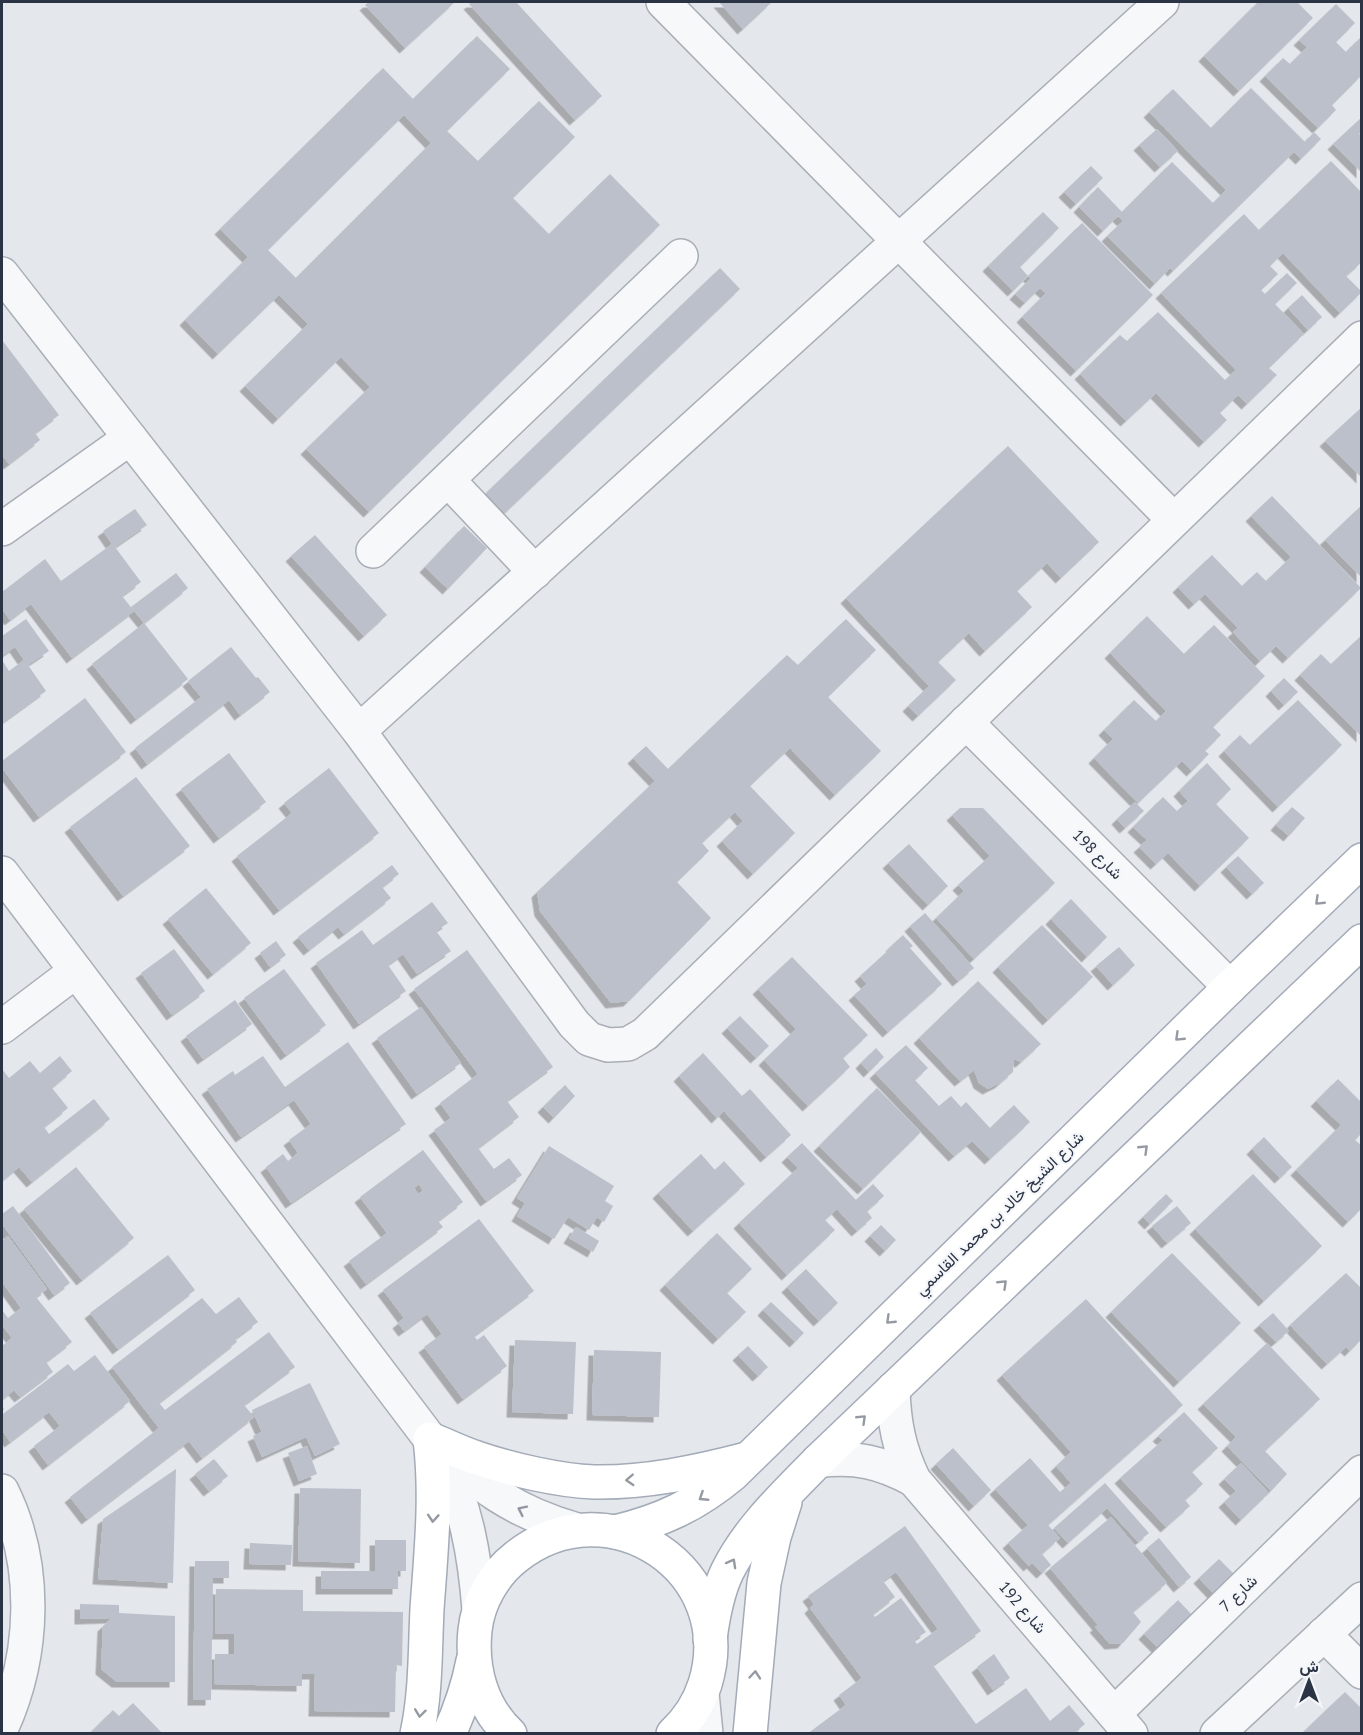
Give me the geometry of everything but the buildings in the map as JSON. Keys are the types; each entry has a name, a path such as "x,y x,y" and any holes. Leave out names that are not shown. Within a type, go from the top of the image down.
{"main road":[{"name":"شارع الشيخ خالد بن محمد القاسمي","path":"615,1532 644,1525 696,1502 715,1489 749,1459 1362,860"},
{"path":"710,1639 716,1605 727,1572 739,1550 754,1530 788,1493 893,1389 1359,946"},
{"path":"417,1734 423,1688 434,1516 430,1439 476,1458 505,1466 592,1482 636,1480 679,1474 749,1459"},
{"path":"750,1734 764,1582 774,1537 788,1493"},
{"path":"510,1734 493,1714 482,1693 475,1671 473,1648 479,1610 493,1582 508,1564 526,1549 546,1538 577,1530 592,1529 638,1538 658,1549 676,1564 691,1582 702,1602 709,1624 711,1648 709,1671 702,1693 691,1714 673,1734"},
{"path":"449,1734 468,1684 474,1656"}],"street":[{"path":"663,2 1174,520"},
{"path":"359,731 1162,2"},
{"path":"373,551 681,256"},
{"path":"2,274 359,731 574,1024 589,1039 608,1045 628,1044 645,1034 1362,338"},
{"path":"2,529 130,438"},
{"path":"448,480 535,572"},
{"name":"شارع 198","path":"966,722 1230,987"},
{"path":"2,873 430,1439 448,1471 464,1516 474,1563 479,1610"},
{"path":"2,1027 76,971"},
{"name":"شارع 192","path":"893,1389 897,1436 914,1480 1123,1724"},
{"path":"430,1439 456,1465 500,1498 525,1512 577,1530"},
{"name":"شارع 192","path":"818,1461 837,1459 877,1463 914,1480"},
{"name":"شارع 7","path":"1123,1724 1362,1472"},
{"path":"2,1491 20,1543 27,1584 27,1615 22,1667 11,1706 2,1727"},
{"path":"1217,1734 1362,1599"},
{"path":"1324,1634 1362,1672"},
{"path":"702,1693 706,1734"}]}
